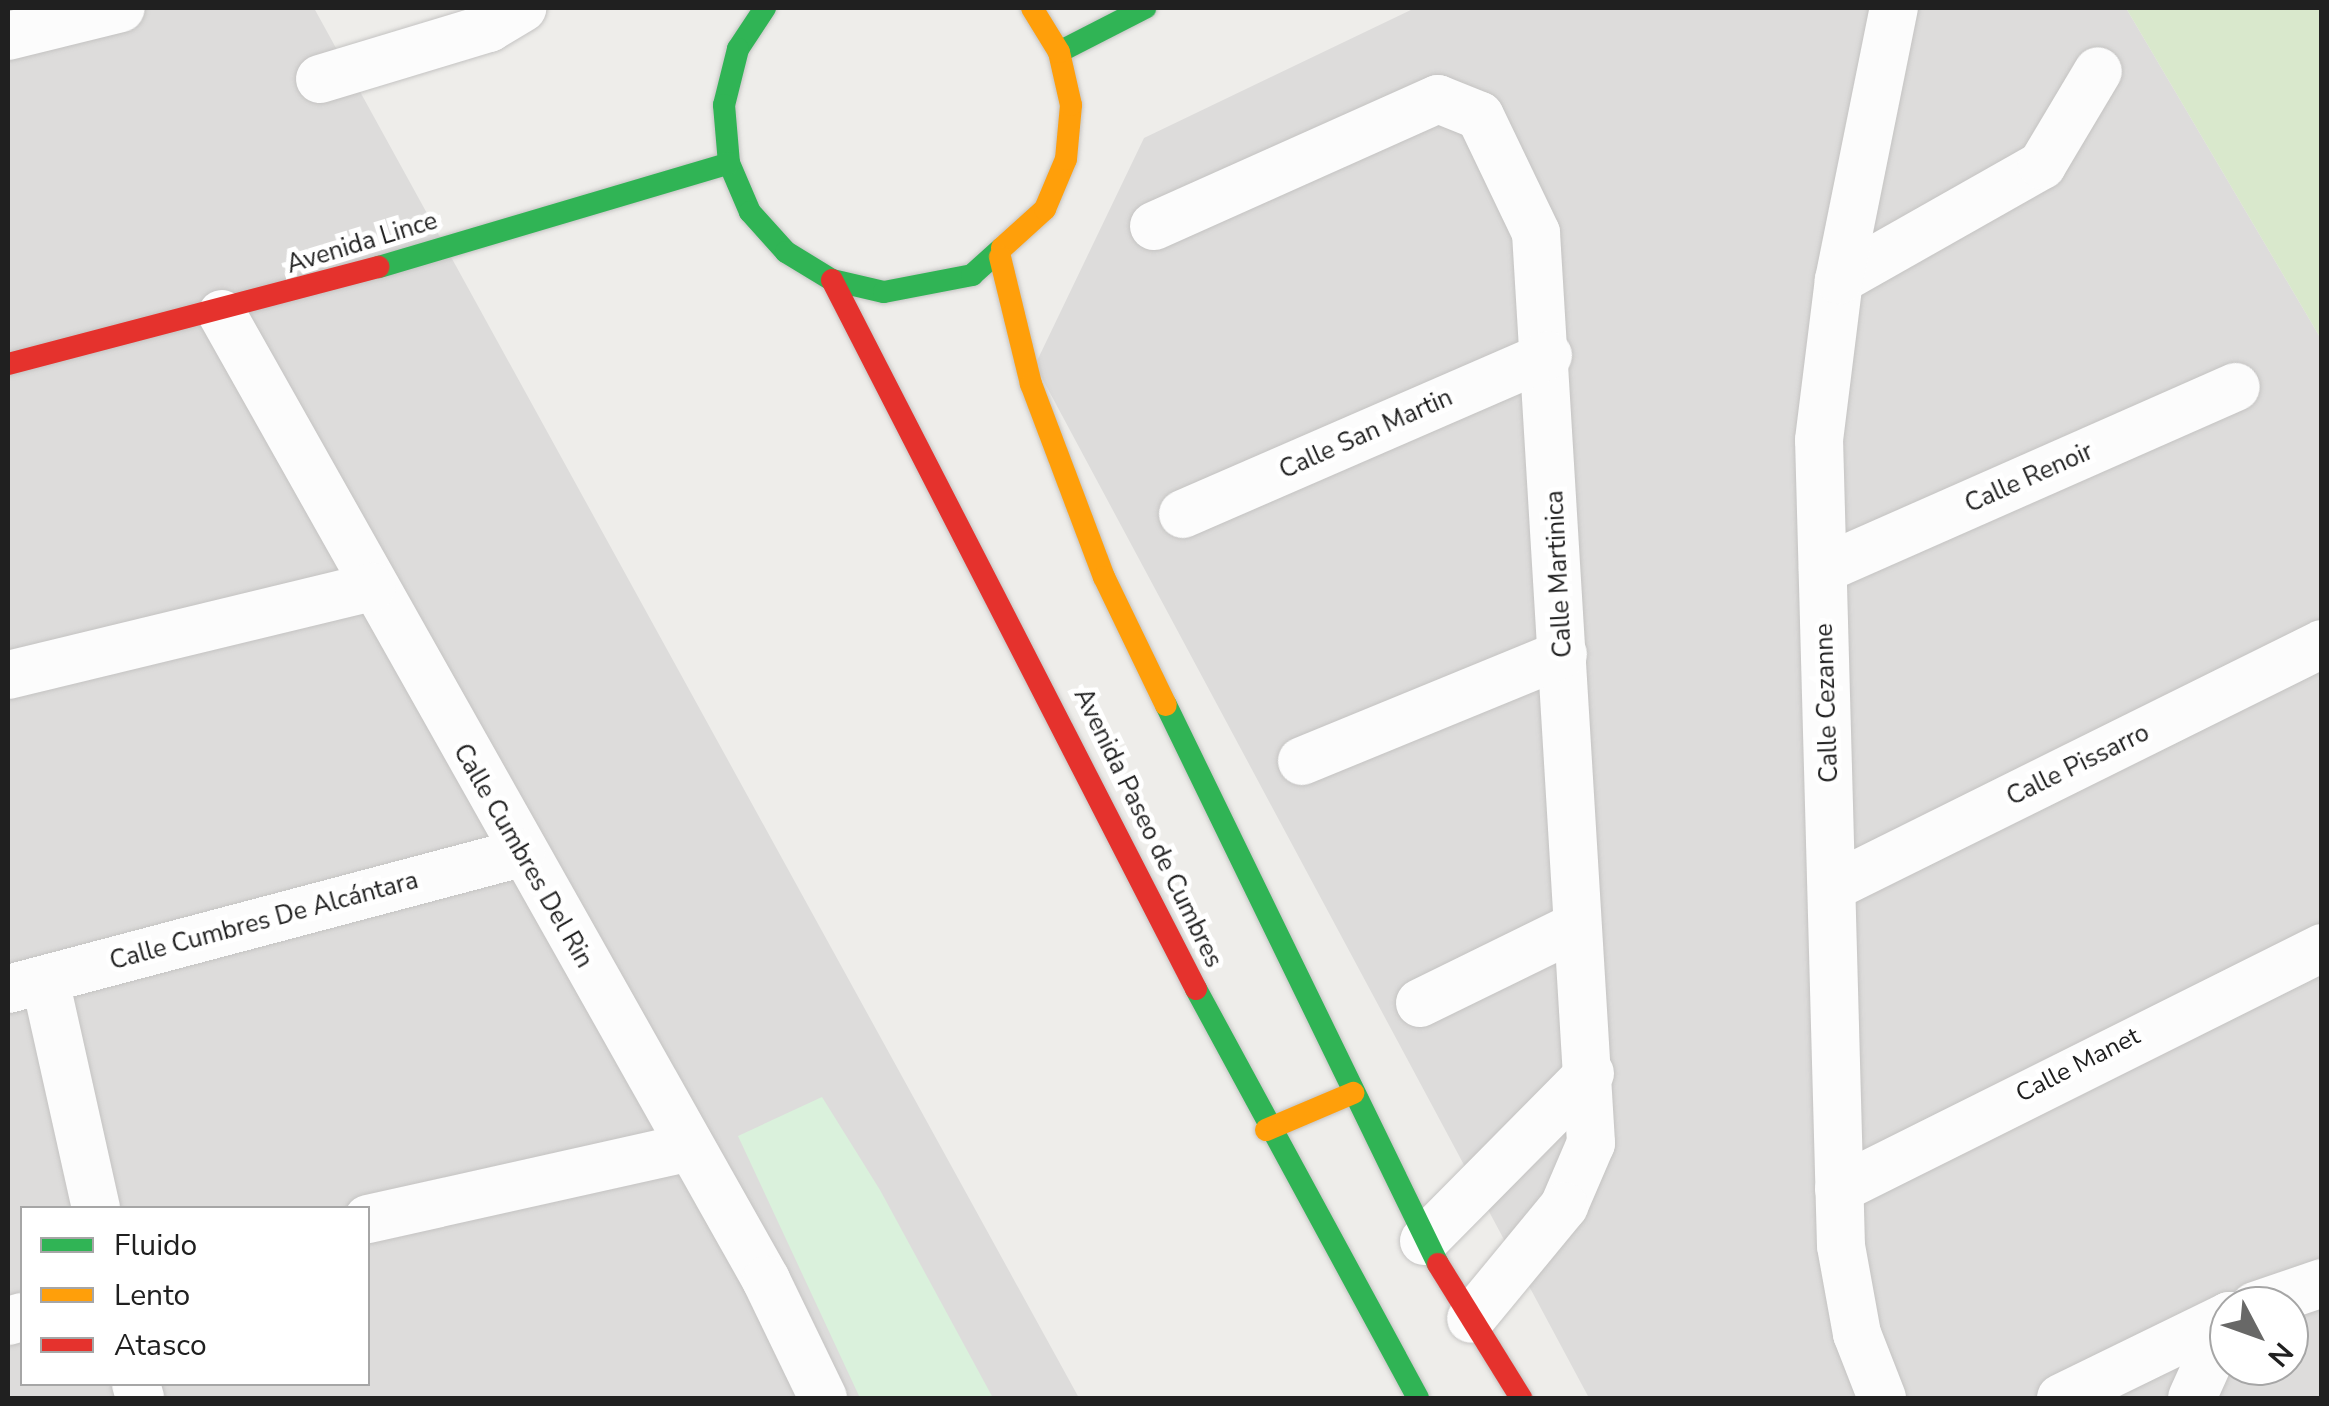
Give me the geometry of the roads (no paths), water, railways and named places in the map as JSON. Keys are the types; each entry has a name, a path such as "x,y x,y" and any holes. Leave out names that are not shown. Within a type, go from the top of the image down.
{"street":[{"path":"8,36 122,8"},
{"path":"320,78 489,28 522,8"},
{"path":"765,8 738,48 724,105 729,163 750,212 786,252 832,280 930,289 1000,257 1045,209 1066,159 1071,104 1059,52 1032,8"},
{"path":"1059,52 1145,8"},
{"name":"Calle Cezanne","path":"1882,1398 1846,1293 1819,440 1839,280 1894,8"},
{"path":"1839,280 2042,165 2098,71"},
{"name":"Calle Martinica","path":"1154,226 1416,107 1457,101 1480,116 1523,194 1544,269 1575,927 1590,1073 1584,1175 1470,1318"},
{"name":"Avenida Lince","path":"8,364 222,314 729,163"},
{"path":"1000,257 1032,384 1104,577 1424,1241 1521,1398"},
{"name":"Avenida Paseo de Cumbres","path":"832,280 1007,607 1266,1130 1418,1398"},
{"name":"Calle Cumbres Del Rin","path":"222,314 688,1146 823,1398"},
{"name":"Calle San Martin","path":"1183,514 1548,355"},
{"name":"Calle Renoir","path":"1822,569 2236,387"},
{"path":"8,675 371,586"},
{"name":"Calle Pissarro","path":"1834,886 2322,644"},
{"path":"1302,761 1564,654"},
{"name":"Calle Cumbres De Alcántara","path":"26,985 521,853"},
{"path":"1420,1004 1575,927"},
{"name":"Calle Manet","path":"1840,1189 2322,948"},
{"path":"26,985 95,1206"},
{"path":"1424,1241 1590,1073"},
{"path":"1266,1130 1354,1094"},
{"path":"370,1219 688,1146"},
{"path":"2061,1398 2209,1326"},
{"path":"2192,1398 2209,1360"}]}
